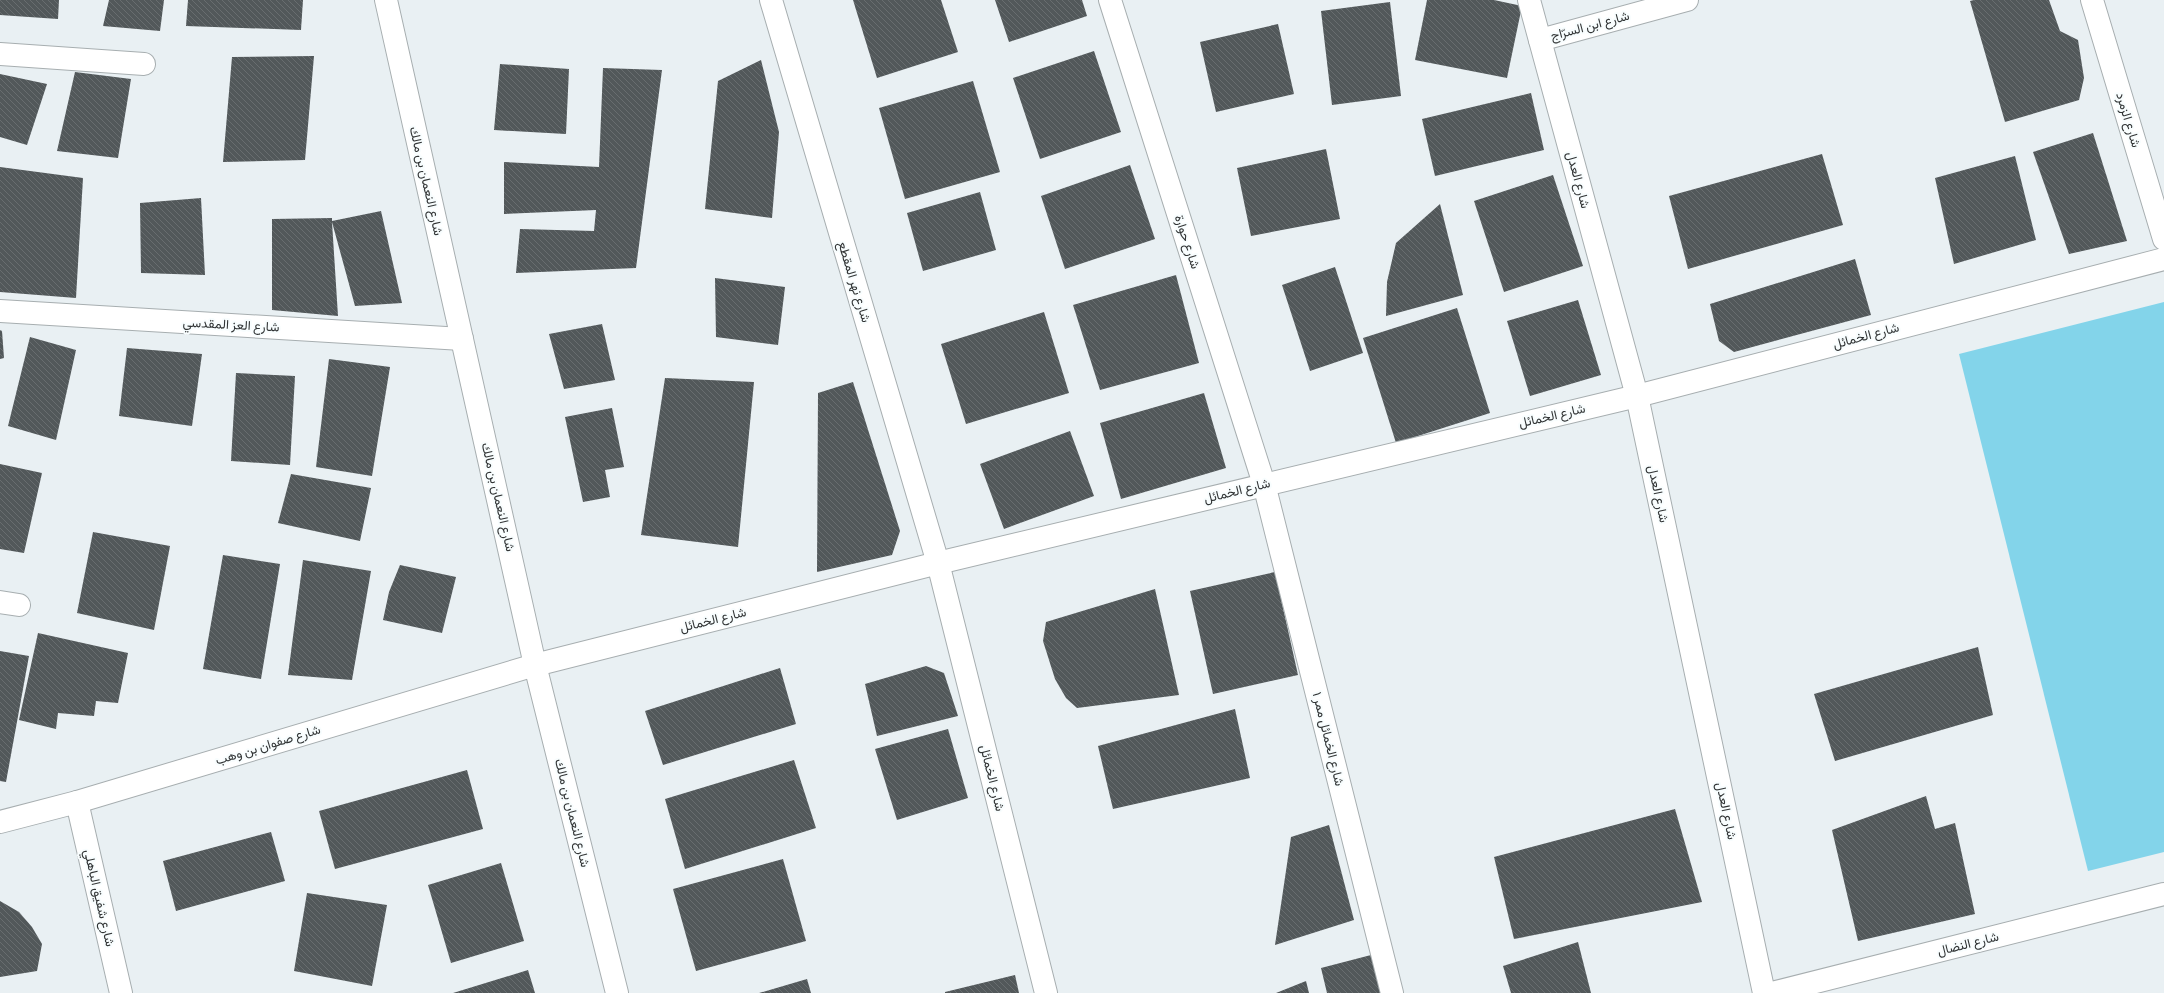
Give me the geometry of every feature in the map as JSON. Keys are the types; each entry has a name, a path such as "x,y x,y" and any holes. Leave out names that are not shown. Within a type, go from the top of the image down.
{"street":[{"name":"شارع النعمان بن مالك","path":"386,0 535,665 617,993"},
{"name":"شارع نهر المقطع","path":"771,0 938,563"},
{"name":"شارع حوارة","path":"1110,0 1264,484"},
{"name":"شارع العدل","path":"1529,0 1637,396 1764,993"},
{"name":"شارع ابن السرّاج","path":"1540,40 1687,0"},
{"name":"شارع الزمرد","path":"2092,0 2164,239"},
{"path":"0,54 144,64"},
{"name":"شارع الخمائل","path":"535,665 938,563 1637,396 2164,259"},
{"name":"شارع العز المقدسي","path":"0,311 462,339"},
{"name":"شارع الخمائل ممر ١","path":"1264,484 1392,993"},
{"name":"شارع الخمائل","path":"938,563 1046,993"},
{"name":"شارع صفوان بن وهب","path":"0,822 77,802 535,665"},
{"name":"شارع شفيق الباهلي","path":"77,802 121,993"},
{"name":"شارع النضال","path":"1772,993 2164,894"}],"shaded area":[{"path":"2164,302 2164,852 2088,871 1959,354"}],"building":[{"path":"0,0 59,0 58,19 0,15"},
{"path":"109,0 164,0 160,31 103,26"},
{"path":"188,0 303,0 301,30 186,26"},
{"path":"853,0 941,0 958,52 877,78"},
{"path":"995,0 1082,0 1087,16 1009,42"},
{"path":"1427,0 1494,0 1522,6 1507,78 1415,60"},
{"path":"2049,0 2060,31 2078,40 2084,78 2079,100 2005,122 1970,1"},
{"path":"1390,2 1401,96 1332,105 1321,11"},
{"path":"1278,24 1294,94 1216,112 1200,42"},
{"path":"1094,51 1121,132 1040,159 1013,78"},
{"path":"314,56 305,160 223,162 232,57"},
{"path":"761,60 779,132 772,218 705,209 718,81"},
{"path":"500,64 569,69 566,134 494,130"},
{"path":"603,68 662,70 636,268 516,273 520,229 594,231 596,210 504,214 504,162 599,167"},
{"path":"75,72 131,79 118,158 57,151"},
{"path":"0,74 47,84 27,145 0,137"},
{"path":"973,81 1000,172 905,199 879,108"},
{"path":"1531,93 1544,150 1435,176 1422,119"},
{"path":"2093,133 2127,241 2069,254 2033,152"},
{"path":"1326,149 1340,219 1251,236 1237,168"},
{"path":"1822,154 1843,225 1688,269 1669,196"},
{"path":"2015,156 2036,240 1954,264 1935,178"},
{"path":"1130,165 1155,239 1065,269 1041,196"},
{"path":"0,167 83,178 76,298 0,292"},
{"path":"1553,175 1583,266 1504,292 1474,201"},
{"path":"980,192 996,250 923,271 907,213"},
{"path":"201,198 205,275 141,273 140,203"},
{"path":"1440,204 1463,295 1386,316 1387,282 1396,243"},
{"path":"381,211 402,303 355,306 332,222 338,316 272,310 272,219 332,218 332,221"},
{"path":"1855,259 1871,315 1734,352 1719,341 1710,304"},
{"path":"1335,267 1363,353 1310,371 1282,285"},
{"path":"1176,275 1199,363 1100,390 1073,305"},
{"path":"715,278 785,287 778,345 716,337"},
{"path":"1578,300 1601,375 1530,396 1507,321"},
{"path":"1457,308 1490,413 1396,443 1363,338"},
{"path":"1044,312 1069,393 966,424 941,344"},
{"path":"602,324 615,380 564,389 549,334"},
{"path":"0,330 2,331 4,358 0,359"},
{"path":"30,337 76,350 56,440 8,426"},
{"path":"127,348 202,354 192,426 119,416"},
{"path":"329,359 390,367 372,476 316,467"},
{"path":"236,373 295,376 290,465 231,461"},
{"path":"665,378 754,382 738,547 641,535"},
{"path":"853,382 900,531 892,555 817,572 818,393"},
{"path":"1204,393 1226,468 1121,499 1100,423"},
{"path":"612,408 624,467 605,470 610,497 583,502 565,417"},
{"path":"1070,431 1094,496 1004,529 980,464"},
{"path":"0,464 42,473 24,553 0,549"},
{"path":"291,474 371,488 360,541 278,523"},
{"path":"93,532 170,546 154,630 77,613"},
{"path":"223,555 280,564 261,679 203,669"},
{"path":"303,560 371,571 352,680 288,675"},
{"path":"400,565 456,577 442,633 383,620 389,592"},
{"path":"1275,572 1298,675 1213,694 1190,591"},
{"path":"1155,589 1179,695 1077,708 1066,698 1055,679 1043,641 1046,622"},
{"path":"38,633 128,653 118,703 96,701 94,716 58,713 56,729 19,720"},
{"path":"1978,647 1993,715 1835,761 1814,694"},
{"path":"0,651 29,656 6,782 0,781"},
{"path":"926,666 944,673 958,716 877,736 865,684"},
{"path":"780,668 796,724 663,765 645,711"},
{"path":"1235,709 1250,778 1113,809 1098,746"},
{"path":"948,729 968,798 897,820 875,749"},
{"path":"794,760 816,828 685,869 665,799"},
{"path":"467,770 483,829 335,869 319,811"},
{"path":"1926,796 1935,829 1955,823 1975,914 1858,941 1832,830"},
{"path":"1675,809 1702,902 1514,939 1494,857"},
{"path":"1329,825 1354,920 1275,945 1291,837"},
{"path":"271,832 285,881 176,911 163,861"},
{"path":"783,859 806,941 696,971 673,889"},
{"path":"501,863 524,941 451,963 428,885"},
{"path":"307,893 387,905 372,986 294,971"},
{"path":"0,901 19,912 32,927 42,944 37,971 0,977"},
{"path":"1578,942 1591,993 1511,993 1503,966"},
{"path":"1371,955 1381,993 1327,993 1321,968"},
{"path":"528,970 535,993 453,993"},
{"path":"1015,975 1019,993 945,993 945,992"},
{"path":"807,979 811,993 759,993"},
{"path":"1306,981 1309,993 1276,993"}]}
